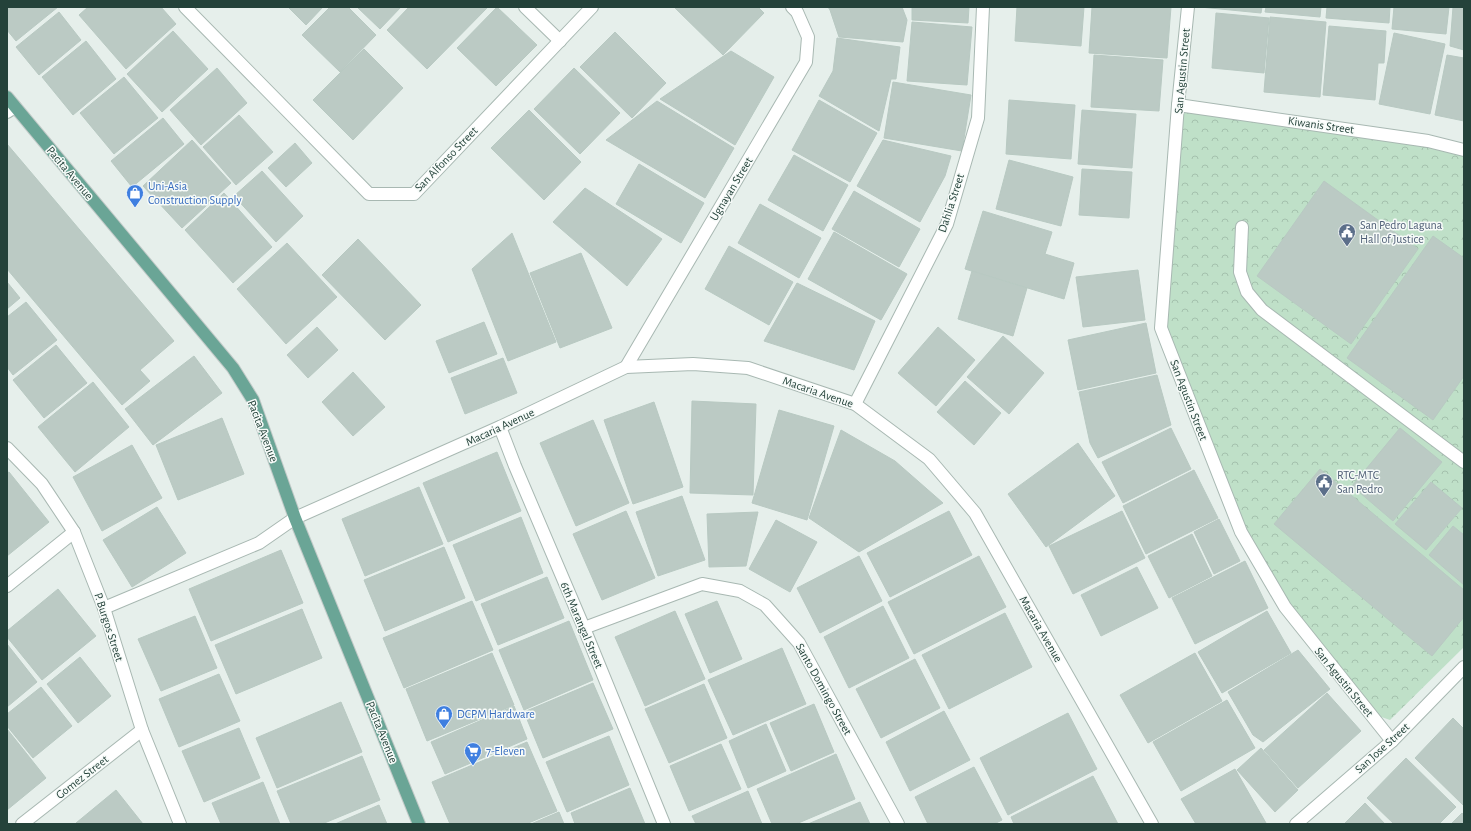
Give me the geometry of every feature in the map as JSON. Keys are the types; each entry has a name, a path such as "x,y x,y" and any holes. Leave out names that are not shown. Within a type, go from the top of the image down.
{"main road":[{"name":"Pacita Avenue","path":"7,97 11,110 233,368 253,400 295,518 419,824"}],"street":[{"name":"San Alfonso Street","path":"185,7 369,194 414,194 592,7"},
{"path":"525,7 560,41"},
{"name":"Ugnayan Street","path":"626,367 806,62 808,37 797,12 792,7"},
{"name":"Dahlia Street","path":"856,404 947,224 978,118 983,7"},
{"name":"San Agustin Street","path":"1188,7 1178,105 1161,328 1241,532 1285,607 1392,741"},
{"name":"Kiwanis Street","path":"1178,105 1428,141 1464,150"},
{"path":"1242,227 1240,272 1247,292 1262,310 1464,462"},
{"name":"Macaria Avenue","path":"104,608 259,543 295,518 500,427 626,367 693,364 748,368 856,404 929,459 975,513 1152,824"},
{"name":"6th Marangal Street","path":"500,427 514,466 584,628 664,824"},
{"name":"P. Burgos Street","path":"7,448 42,484 74,532 104,608 142,730 180,824"},
{"path":"7,586 74,532"},
{"name":"Santo Domingo Street","path":"584,628 702,584 740,591 765,605 799,642 898,824"},
{"name":"San Jose Street","path":"1296,824 1392,741 1464,667"},
{"name":"Gomez Street","path":"22,824 142,730"}],"green space":[{"path":"1178,105 1464,150 1464,647 1390,720 1370,713 1285,607 1241,532 1161,328"}],"building":[{"path":"7,7 58,7 16,41 7,30"},
{"path":"88,7 161,7 176,24 126,69 79,15"},
{"path":"288,7 323,7 306,25"},
{"path":"330,7 348,7 376,35 340,72 302,35"},
{"path":"357,7 401,7 380,29"},
{"path":"409,7 487,8 427,69 387,30"},
{"path":"497,7 537,45 496,86 457,48"},
{"path":"674,7 758,7 764,13 723,55"},
{"path":"828,7 902,7 907,20 903,42 839,37"},
{"path":"912,7 969,7 968,23 912,20"},
{"path":"1017,7 1084,7 1081,46 1015,41"},
{"path":"1092,7 1171,7 1167,58 1089,53"},
{"path":"1200,7 1262,7 1261,13"},
{"path":"1266,7 1321,7 1320,17 1265,12"},
{"path":"1327,7 1390,7 1389,23 1326,18"},
{"path":"1394,7 1449,7 1446,34 1392,29"},
{"path":"1453,7 1464,7 1464,50 1450,46"},
{"path":"59,12 81,40 39,75 16,47"},
{"path":"1216,13 1269,18 1264,73 1212,68"},
{"path":"1270,17 1326,22 1320,97 1264,92"},
{"path":"912,22 972,27 967,85 907,81"},
{"path":"1329,26 1386,31 1384,63 1378,63 1375,100 1323,95"},
{"path":"173,31 208,69 162,112 127,74"},
{"path":"615,32 666,83 632,118 580,67"},
{"path":"1394,33 1445,44 1430,114 1379,104"},
{"path":"837,38 900,47 896,79 891,79 879,131 819,96 833,71"},
{"path":"86,41 116,79 73,115 42,77"},
{"path":"364,49 403,88 353,140 313,100"},
{"path":"731,51 774,77 735,145 660,99"},
{"path":"1094,55 1163,60 1159,111 1091,107"},
{"path":"1447,55 1464,58 1464,121 1435,115"},
{"path":"217,68 247,103 201,145 170,110"},
{"path":"574,68 620,113 580,154 534,109"},
{"path":"124,77 158,118 114,154 80,113"},
{"path":"893,82 971,95 962,151 884,138"},
{"path":"819,100 877,133 850,182 792,150"},
{"path":"1009,100 1075,105 1071,159 1006,154"},
{"path":"657,101 734,148 705,198 606,140"},
{"path":"529,110 581,162 544,200 491,148"},
{"path":"1082,110 1136,114 1132,168 1078,164"},
{"path":"239,115 273,152 236,185 203,147"},
{"path":"163,118 184,144 132,187 111,161"},
{"path":"192,140 231,183 182,228 143,186"},
{"path":"883,140 951,156 945,176 920,222 857,186"},
{"path":"295,143 312,163 286,187 268,168"},
{"path":"7,144 174,341 140,370 150,381 122,405 7,269"},
{"path":"794,155 848,185 823,231 768,200"},
{"path":"1009,160 1073,177 1061,226 996,209"},
{"path":"639,164 704,203 681,243 616,204"},
{"path":"1082,169 1132,172 1129,218 1079,215"},
{"path":"262,171 303,216 276,242 234,196"},
{"path":"1324,181 1418,249 1351,344 1257,276"},
{"path":"585,188 662,239 627,286 553,222"},
{"path":"854,191 920,229 899,267 832,229"},
{"path":"224,193 272,247 233,283 185,230"},
{"path":"760,204 821,238 799,278 738,243"},
{"path":"983,211 1052,232 1045,254 1074,263 1064,299 965,269"},
{"path":"834,232 907,274 881,320 808,279"},
{"path":"512,233 556,342 508,361 472,269"},
{"path":"1433,236 1464,258 1464,376 1433,420 1347,358"},
{"path":"358,239 421,305 385,340 322,275"},
{"path":"287,243 337,297 286,344 237,289"},
{"path":"729,246 793,282 769,325 705,289"},
{"path":"581,253 612,328 560,348 530,273"},
{"path":"1138,270 1145,320 1083,327 1076,277"},
{"path":"972,271 1027,288 1013,336 958,319"},
{"path":"7,282 20,298 7,309"},
{"path":"797,283 875,321 854,370 764,341"},
{"path":"26,302 57,340 13,375 7,367 7,317"},
{"path":"484,322 497,354 449,373 436,341"},
{"path":"1146,323 1156,373 1078,390 1068,340"},
{"path":"317,327 338,350 308,378 287,355"},
{"path":"938,327 975,360 936,406 898,373"},
{"path":"1003,336 1044,373 1009,414 967,377"},
{"path":"56,345 87,383 44,418 13,380"},
{"path":"194,356 222,393 153,445 125,409"},
{"path":"503,358 517,393 465,414 451,378"},
{"path":"353,372 385,407 353,436 322,402"},
{"path":"1157,375 1171,425 1098,458 1090,443 1079,392"},
{"path":"965,381 1001,413 974,445 937,412"},
{"path":"93,382 129,427 75,472 38,427"},
{"path":"692,401 756,404 753,495 690,493"},
{"path":"654,402 683,487 633,504 604,420"},
{"path":"779,410 834,426 807,520 752,503"},
{"path":"222,418 244,474 178,500 156,445"},
{"path":"593,420 629,503 576,526 540,443"},
{"path":"1171,428 1191,469 1123,503 1102,462"},
{"path":"1400,428 1442,462 1393,521 1352,486"},
{"path":"841,430 895,461 943,503 859,552 809,518"},
{"path":"1078,443 1115,496 1046,547 1008,494"},
{"path":"132,445 162,498 102,531 73,477"},
{"path":"497,452 521,511 448,542 423,483"},
{"path":"1320,469 1464,590 1464,617 1432,656 1274,524"},
{"path":"1194,470 1218,518 1146,554 1123,506"},
{"path":"9,472 49,522 7,556 7,473"},
{"path":"1431,482 1462,508 1426,550 1395,524"},
{"path":"419,487 443,544 365,576 342,519"},
{"path":"682,496 705,560 658,576 636,512"},
{"path":"157,507 186,553 132,587 103,540"},
{"path":"626,511 655,578 602,600 573,534"},
{"path":"949,511 972,555 890,597 867,553"},
{"path":"1122,511 1145,558 1073,594 1049,546"},
{"path":"758,512 746,566 709,567 707,514"},
{"path":"521,517 543,573 476,601 453,545"},
{"path":"1219,519 1240,561 1214,574 1194,532"},
{"path":"776,520 817,542 790,592 749,569"},
{"path":"1453,526 1464,535 1464,585 1429,555"},
{"path":"1192,534 1212,576 1169,598 1148,556"},
{"path":"444,547 465,598 385,631 364,580"},
{"path":"281,550 303,603 211,641 189,589"},
{"path":"859,556 882,601 820,633 797,588"},
{"path":"979,556 1006,607 914,654 888,602"},
{"path":"1245,561 1268,608 1195,644 1172,598"},
{"path":"1137,567 1158,608 1101,636 1081,595"},
{"path":"547,577 564,618 498,645 481,604"},
{"path":"58,589 96,636 42,680 7,637 7,631"},
{"path":"472,601 493,650 404,688 383,638"},
{"path":"717,601 742,659 710,673 685,614"},
{"path":"883,606 909,658 849,688 824,637"},
{"path":"302,609 322,658 236,694 215,645"},
{"path":"675,611 705,679 645,706 615,637"},
{"path":"1267,611 1291,653 1222,693 1198,652"},
{"path":"1005,613 1032,667 949,709 922,655"},
{"path":"195,616 217,668 161,691 138,639"},
{"path":"569,621 593,680 524,710 499,650"},
{"path":"7,644 37,682 7,707"},
{"path":"782,648 806,704 733,735 708,680"},
{"path":"1298,650 1330,689 1263,742 1253,735 1228,692"},
{"path":"492,653 514,705 427,741 406,689"},
{"path":"1195,653 1222,701 1148,743 1120,695"},
{"path":"80,657 111,696 78,723 47,684"},
{"path":"915,659 940,708 881,738 856,689"},
{"path":"219,674 240,721 179,747 159,699"},
{"path":"593,683 613,729 543,758 524,712"},
{"path":"704,684 727,738 669,763 645,709"},
{"path":"41,687 72,726 33,758 7,726 7,714"},
{"path":"1327,693 1361,731 1298,788 1264,750"},
{"path":"1227,700 1255,748 1181,791 1153,742"},
{"path":"341,702 362,752 277,788 256,738"},
{"path":"814,704 834,752 791,771 770,723"},
{"path":"514,706 527,739 445,774 431,742"},
{"path":"944,711 970,760 910,791 886,742"},
{"path":"1068,713 1097,769 1008,815 980,758"},
{"path":"1453,718 1464,729 1463,805 1415,758"},
{"path":"766,724 786,771 748,788 729,741"},
{"path":"239,728 260,778 204,802 182,751"},
{"path":"7,729 46,778 7,810"},
{"path":"609,736 629,785 567,812 546,762"},
{"path":"527,742 557,811 526,824 450,824 432,782"},
{"path":"721,744 741,789 689,811 670,766"},
{"path":"1261,748 1298,790 1275,812 1237,770"},
{"path":"836,754 855,799 796,824 772,824 757,789"},
{"path":"362,756 380,800 322,824 291,824 277,791"},
{"path":"1406,758 1456,807 1439,824 1394,824 1367,798"},
{"path":"974,767 1002,820 994,824 928,824 915,797"},
{"path":"1235,769 1266,823 1196,824 1181,799"},
{"path":"1093,776 1118,824 1014,824 1011,817"},
{"path":"263,782 280,824 221,824 212,803"},
{"path":"630,788 645,824 575,824 571,813"},
{"path":"116,790 143,824 76,824 76,823"},
{"path":"748,791 762,824 696,824 692,816"},
{"path":"860,802 870,824 808,824"},
{"path":"1365,803 1385,824 1344,824"},
{"path":"379,805 387,824 335,824"},
{"path":"559,812 564,824 531,824"},
{"path":"1462,813 1464,815 1464,824 1451,824"}],"place":[{"name":"Uni-Asia Construction Supply","path":"135,208"},
{"name":"San Pedro Laguna Hall of Justice","path":"1347,247"},
{"name":"RTC-MTC San Pedro","path":"1324,497"},
{"name":"DCPM Hardware","path":"444,729"},
{"name":"7-Eleven","path":"473,766"}]}
